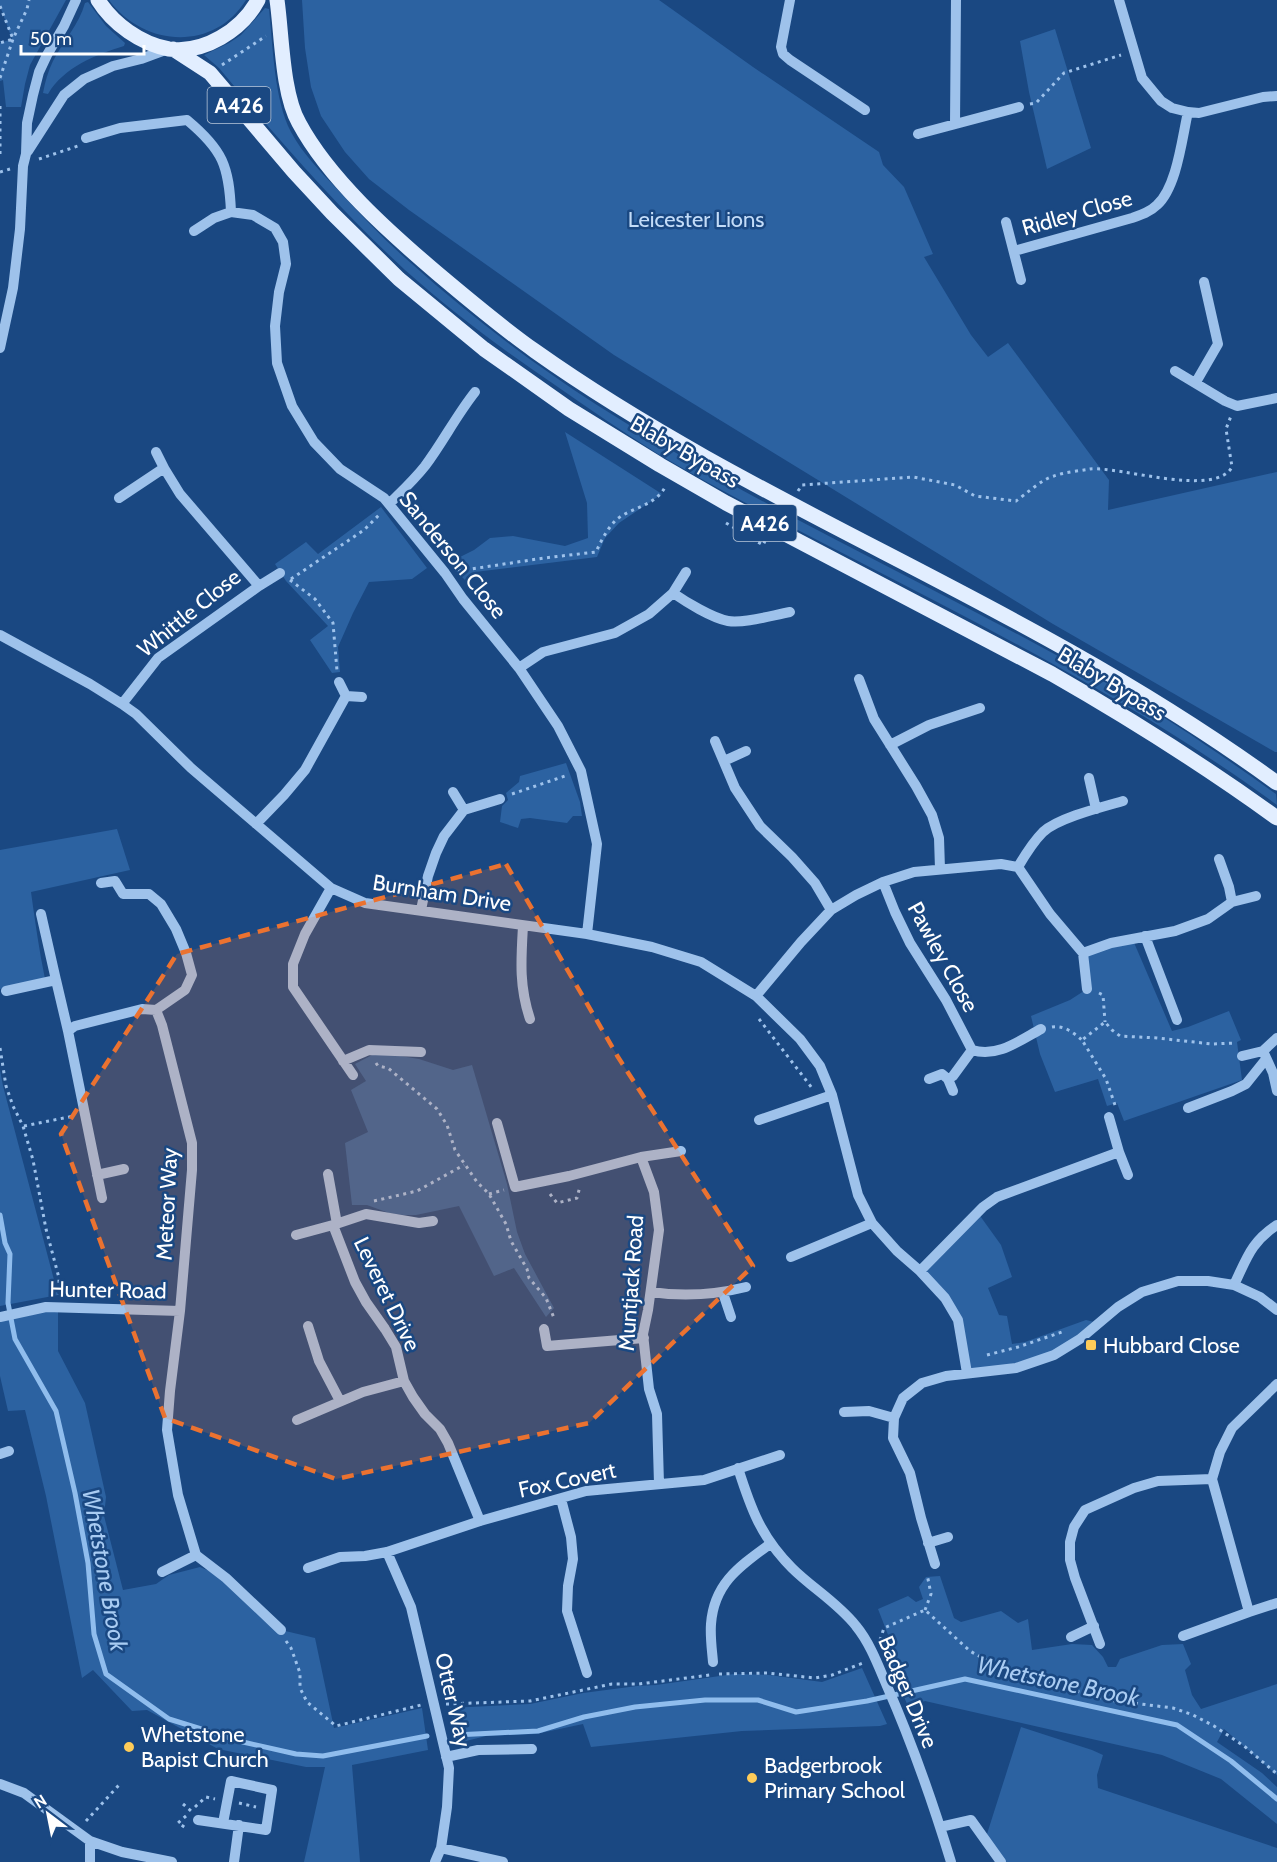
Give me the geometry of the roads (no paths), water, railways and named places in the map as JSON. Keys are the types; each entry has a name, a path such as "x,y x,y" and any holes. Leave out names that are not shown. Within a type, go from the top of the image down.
{"main road":[{"name":"Blaby Bypass","path":"98,0 116,23 135,36 171,49 210,73 294,172 380,261 437,312 484,349 569,409 660,465 771,526 1052,674 1195,762 1277,818"},
{"path":"171,49 196,47 222,37 245,19 258,0"},
{"name":"Blaby Bypass","path":"276,0 289,96 298,122 316,152 397,237 480,310 537,353 678,442 1086,660 1164,707 1277,783"}],"street":[{"path":"0,348 13,288 20,229 27,123 39,72 76,0"},
{"path":"790,0 781,47 783,54 866,110"},
{"path":"955,124 956,0"},
{"path":"1119,0 1142,78 1161,101 1172,108 1199,113 1263,97 1277,96"},
{"path":"26,154 64,95 84,79 113,66 171,49"},
{"path":"918,134 1020,107"},
{"name":"Ridley Close","path":"1014,252 1132,218 1147,213 1158,205 1167,194 1172,181 1188,112"},
{"path":"86,138 120,128 187,120 217,149 230,188 231,212 214,218 194,231"},
{"name":"Sanderson Close","path":"231,212 253,215 274,228 283,242 286,264 278,303 277,363 292,406 314,442 340,469 384,498 445,573 519,668 558,726 581,771 597,844 587,934"},
{"path":"1006,222 1021,280"},
{"path":"1196,382 1218,344 1204,282"},
{"path":"1174,371 1237,406 1277,399"},
{"path":"389,504 423,469 475,392"},
{"name":"Whittle Close","path":"122,704 158,658 259,586 180,494 156,452"},
{"path":"119,498 164,468"},
{"path":"519,668 543,652 615,633 649,614 673,593 686,572"},
{"path":"259,586 280,573"},
{"path":"673,593 694,607 728,621 756,619 790,612"},
{"name":"Burnham Drive","path":"0,635 90,684 136,714 191,768 331,888 365,903 587,934 652,947 701,962 756,996 800,1039 820,1066 832,1095 858,1195 872,1222 897,1251 920,1271 945,1298 958,1320 967,1374"},
{"path":"338,677 346,696"},
{"path":"859,679 874,719 932,815 939,838 940,869"},
{"path":"346,696 362,697"},
{"path":"256,824 305,770 346,696"},
{"path":"890,745 929,725 980,708"},
{"path":"716,741 735,788 760,826 815,883 831,910"},
{"path":"724,761 746,751"},
{"path":"1089,778 1096,809"},
{"path":"453,792 464,810"},
{"path":"421,910 428,876 444,836 464,810 500,799"},
{"path":"1017,867 1045,830 1068,819 1123,801"},
{"path":"1219,860 1232,902"},
{"path":"756,996 831,910 856,895 914,872 1001,864 1017,867 1050,914 1083,953 1088,989"},
{"path":"68,1031 75,1026 142,1009 156,1010 185,990 192,975 176,929 161,904 149,894 123,894 115,881 101,883"},
{"name":"Pawley Close","path":"884,882 910,943 946,1000 972,1050"},
{"path":"331,888 305,934 293,964 293,987 353,1075"},
{"path":"1083,953 1111,943 1175,931 1208,919 1232,902 1256,896"},
{"path":"41,914 68,1031 102,1198"},
{"path":"523,926 522,989 530,1019"},
{"path":"1145,936 1177,1020"},
{"path":"6,991 56,980"},
{"name":"Meteor Way","path":"156,1010 162,1025 192,1143 192,1170 180,1311 167,1430 178,1495 196,1555"},
{"path":"953,1091 951,1078 972,1050 983,1053 998,1052 1041,1029"},
{"path":"1188,1108 1246,1084 1277,1038"},
{"path":"343,1061 369,1050 421,1052"},
{"path":"1242,1056 1264,1055"},
{"path":"1264,1055 1273,1073 1277,1091"},
{"path":"929,1079 942,1074 951,1078"},
{"path":"759,1120 832,1095"},
{"path":"1109,1117 1128,1175"},
{"path":"497,1123 513,1188 641,1157 681,1151"},
{"path":"920,1271 997,1197 1119,1152"},
{"name":"Muntjack Road","path":"641,1157 654,1192 659,1230 644,1338 649,1389 657,1414 658,1484"},
{"path":"97,1175 124,1169"},
{"path":"328,1174 335,1224"},
{"name":"Leveret Drive","path":"296,1235 366,1214 419,1222 433,1221"},
{"path":"790,1257 872,1222"},
{"name":"Leveret Drive","path":"335,1224 355,1282 396,1347 404,1381 448,1443 480,1521"},
{"path":"1234,1285 1250,1251 1262,1235 1277,1225"},
{"path":"935,1564 910,1473 893,1438 894,1418 903,1398 922,1383 946,1376 1016,1368 1054,1355 1080,1339 1118,1307 1142,1292 1178,1281 1208,1281 1234,1285 1260,1297 1277,1310"},
{"path":"651,1292 701,1296 746,1287"},
{"path":"723,1293 731,1317"},
{"name":"Hunter Road","path":"0,1317 46,1307 180,1311"},
{"path":"308,1326 325,1373 339,1401"},
{"path":"544,1329 547,1346 644,1338"},
{"name":"Leveret Drive","path":"297,1420 363,1392 404,1381"},
{"path":"1249,1612 1212,1479 1220,1452 1232,1428 1277,1384"},
{"path":"844,1412 869,1411 894,1418"},
{"name":"Fox Covert","path":"308,1568 340,1557 387,1552 480,1521 586,1491 704,1480 780,1455"},
{"name":"Badger Drive","path":"738,1468 756,1518 770,1544 792,1569 837,1606 856,1626 875,1657 896,1706 951,1862"},
{"path":"1101,1644 1070,1560 1070,1542 1074,1527 1085,1510 1134,1488 1158,1481 1212,1479"},
{"path":"561,1499 571,1537 573,1559 568,1586 567,1611 587,1672"},
{"path":"928,1543 948,1537"},
{"path":"713,1662 711,1626 714,1604 724,1584 741,1565 770,1544"},
{"name":"Otter Way","path":"387,1552 411,1607 449,1768 447,1807 441,1848 435,1862"},
{"path":"162,1572 196,1555 226,1578 283,1634"},
{"path":"1183,1636 1277,1603"},
{"path":"1071,1636 1094,1626"},
{"path":"446,1757 478,1750 532,1749"},
{"path":"198,1820 266,1830 272,1790 231,1781 223,1823"},
{"path":"0,1784 24,1793 90,1841 122,1852 172,1862"},
{"path":"940,1827 971,1820 1001,1862"},
{"path":"234,1862 239,1825"},
{"path":"90,1841 90,1862"},
{"path":"441,1848 504,1862"}],"waterway":[{"name":"Whetstone Brook","path":"0,1215 5,1243 10,1254 8,1303 15,1339 56,1411 88,1563 94,1634 106,1674 169,1719 243,1742 296,1754 323,1756 427,1736"},
{"name":"Whetstone Brook","path":"455,1735 538,1731 584,1717 635,1707 705,1700 758,1700 796,1712 867,1701 965,1679 1177,1725 1231,1761 1277,1799"}],"place":[{"name":"Hubbard Close","path":"1091,1345"},
{"name":"Whetstone Bapist Church","path":"129,1747"},
{"name":"Badgerbrook Primary School","path":"752,1778"}],"park label":[{"name":"Leicester Lions","path":"696,219"}]}
